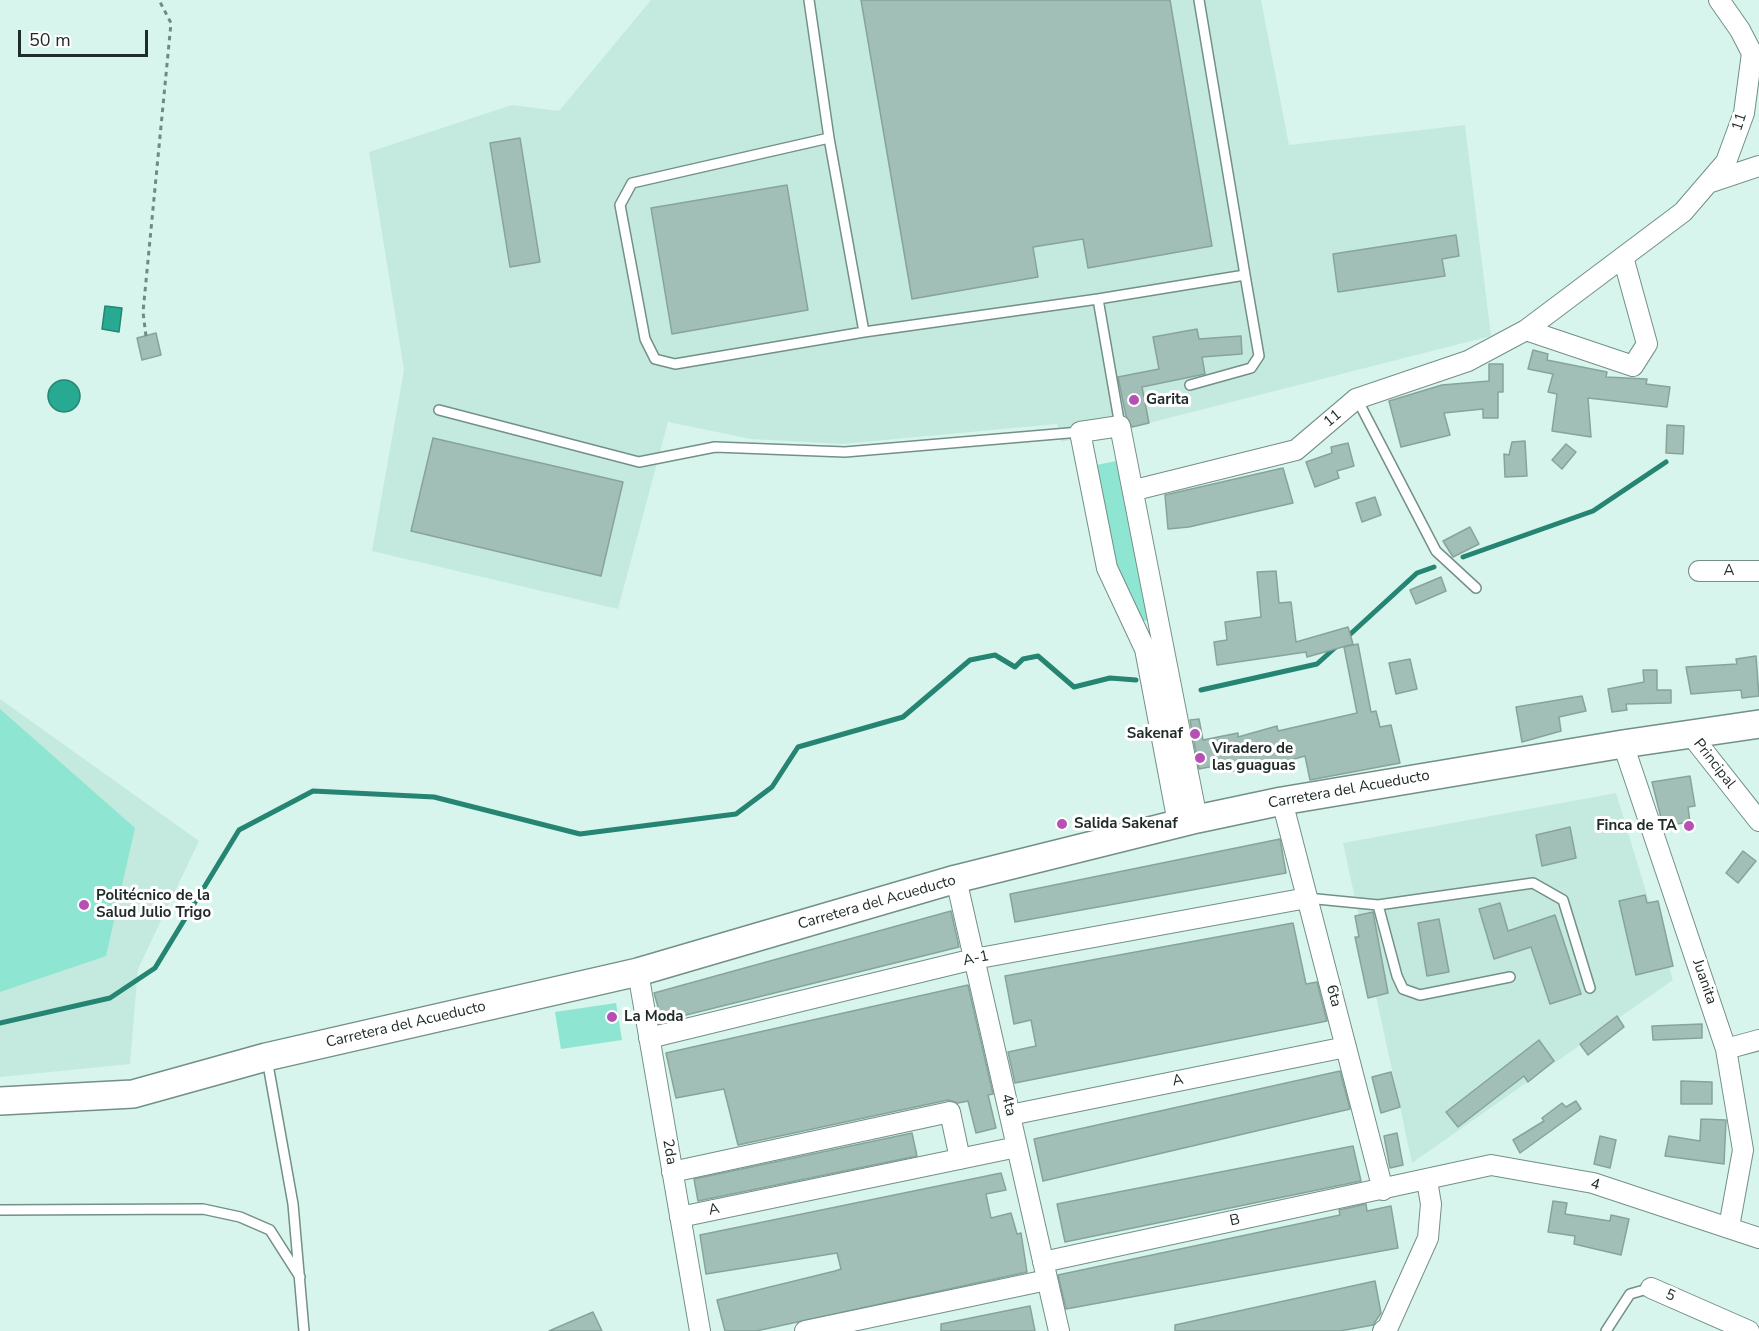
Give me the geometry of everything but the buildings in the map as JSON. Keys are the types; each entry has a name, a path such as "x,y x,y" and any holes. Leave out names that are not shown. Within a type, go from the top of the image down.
{"street":[{"path":"1719,0 1756,60"},
{"name":"11","path":"1134,490 1296,450 1356,399 1468,361 1526,330 1683,212 1726,162 1744,113 1756,60"},
{"path":"1708,183 1759,166"},
{"path":"1526,330 1633,366 1647,344 1623,257"},
{"path":"1120,426 1134,490 1187,821 1145,649 1107,568 1080,432 1120,426"},
{"name":"A","path":"1699,571 1759,571"},
{"name":"Carretera del Acueducto","path":"0,1101 133,1094 266,1057 638,972 956,879 1187,821 1282,801 1623,744 1759,724"},
{"name":"Principal","path":"1691,735 1759,821"},
{"name":"Juanita","path":"1623,744 1726,1049 1743,1150 1729,1227"},
{"name":"6ta","path":"1282,801 1383,1190"},
{"name":"4ta","path":"956,879 1059,1331"},
{"name":"A-1","path":"649,1038 974,959 1307,898"},
{"name":"2da","path":"638,972 700,1331"},
{"path":"1726,1049 1759,1040"},
{"name":"A","path":"1010,1115 1346,1047"},
{"path":"672,1172 950,1112 960,1159"},
{"name":"A","path":"680,1217 1017,1147"},
{"name":"4","path":"1427,1181 1491,1165 1593,1183 1759,1238"},
{"path":"1383,1331 1388,1327 1428,1239 1431,1204 1427,1181"},
{"name":"B","path":"805,1331 1045,1271 1427,1181"},
{"name":"5","path":"1651,1288 1749,1331"}],"lane":[{"path":"808,0 829,138 864,332"},
{"path":"1190,385 1251,368 1259,356 1199,0"},
{"path":"829,138 632,183 620,206 645,339 655,359 675,364 864,332 1098,299 1245,275"},
{"path":"1098,299 1120,426"},
{"path":"1356,399 1436,551 1476,588"},
{"path":"439,410 639,462 714,447 846,452 1080,432"},
{"path":"1307,898 1378,905 1533,884 1563,900 1590,988"},
{"path":"1378,905 1397,976 1403,988 1420,995 1510,977"},
{"path":"266,1057 293,1204 304,1331"},
{"path":"0,1210 204,1209 240,1216 270,1230 300,1277"},
{"name":"5","path":"1606,1331 1630,1294 1651,1288"}],"path":[{"path":"147,336 143,312 171,24 159,0"}],"shaded area":[{"path":"651,0 1261,0 1289,145 1465,125 1491,336 1149,423 1061,442 1057,424 842,444 751,439 668,422 618,609 372,551 404,370 369,152 512,105 559,111"},
{"path":"105,306 122,308 119,332 102,329"},
{"path":"64,380 76,384 80,396 76,408 64,412 52,408 48,396 52,384"},
{"path":"1122,460 1151,619 1146,621 1142,620 1114,563 1096,465"},
{"name":"Politécnico de la Salud Julio Trigo","path":"0,699 199,841 138,969 130,1064 0,1077"},
{"path":"0,709 135,828 106,956 0,992"},
{"path":"1616,793 1673,980 1412,1163 1343,843"},
{"path":"616,1003 622,1040 561,1049 555,1012"}],"waterway":[{"path":"1463,557 1593,511 1666,462"},
{"path":"1345,639 1417,573 1434,567"},
{"path":"1201,690 1317,664 1338,645"},
{"path":"0,1023 110,998 155,968 239,830 313,791 434,797 580,834 736,814 772,787 798,747 903,717 970,660 995,655 1015,667 1023,659 1038,656 1074,687 1110,678 1136,680"}],"place":[{"name":"Garita","path":"1134,400"},
{"name":"Sakenaf","path":"1195,734"},
{"name":"Viradero de las guaguas","path":"1200,758"},
{"name":"Salida Sakenaf","path":"1062,824"},
{"name":"Finca de TA","path":"1689,826"},
{"name":"Politécnico de la Salud Julio Trigo","path":"84,905"},
{"name":"La Moda","path":"612,1017"}]}
